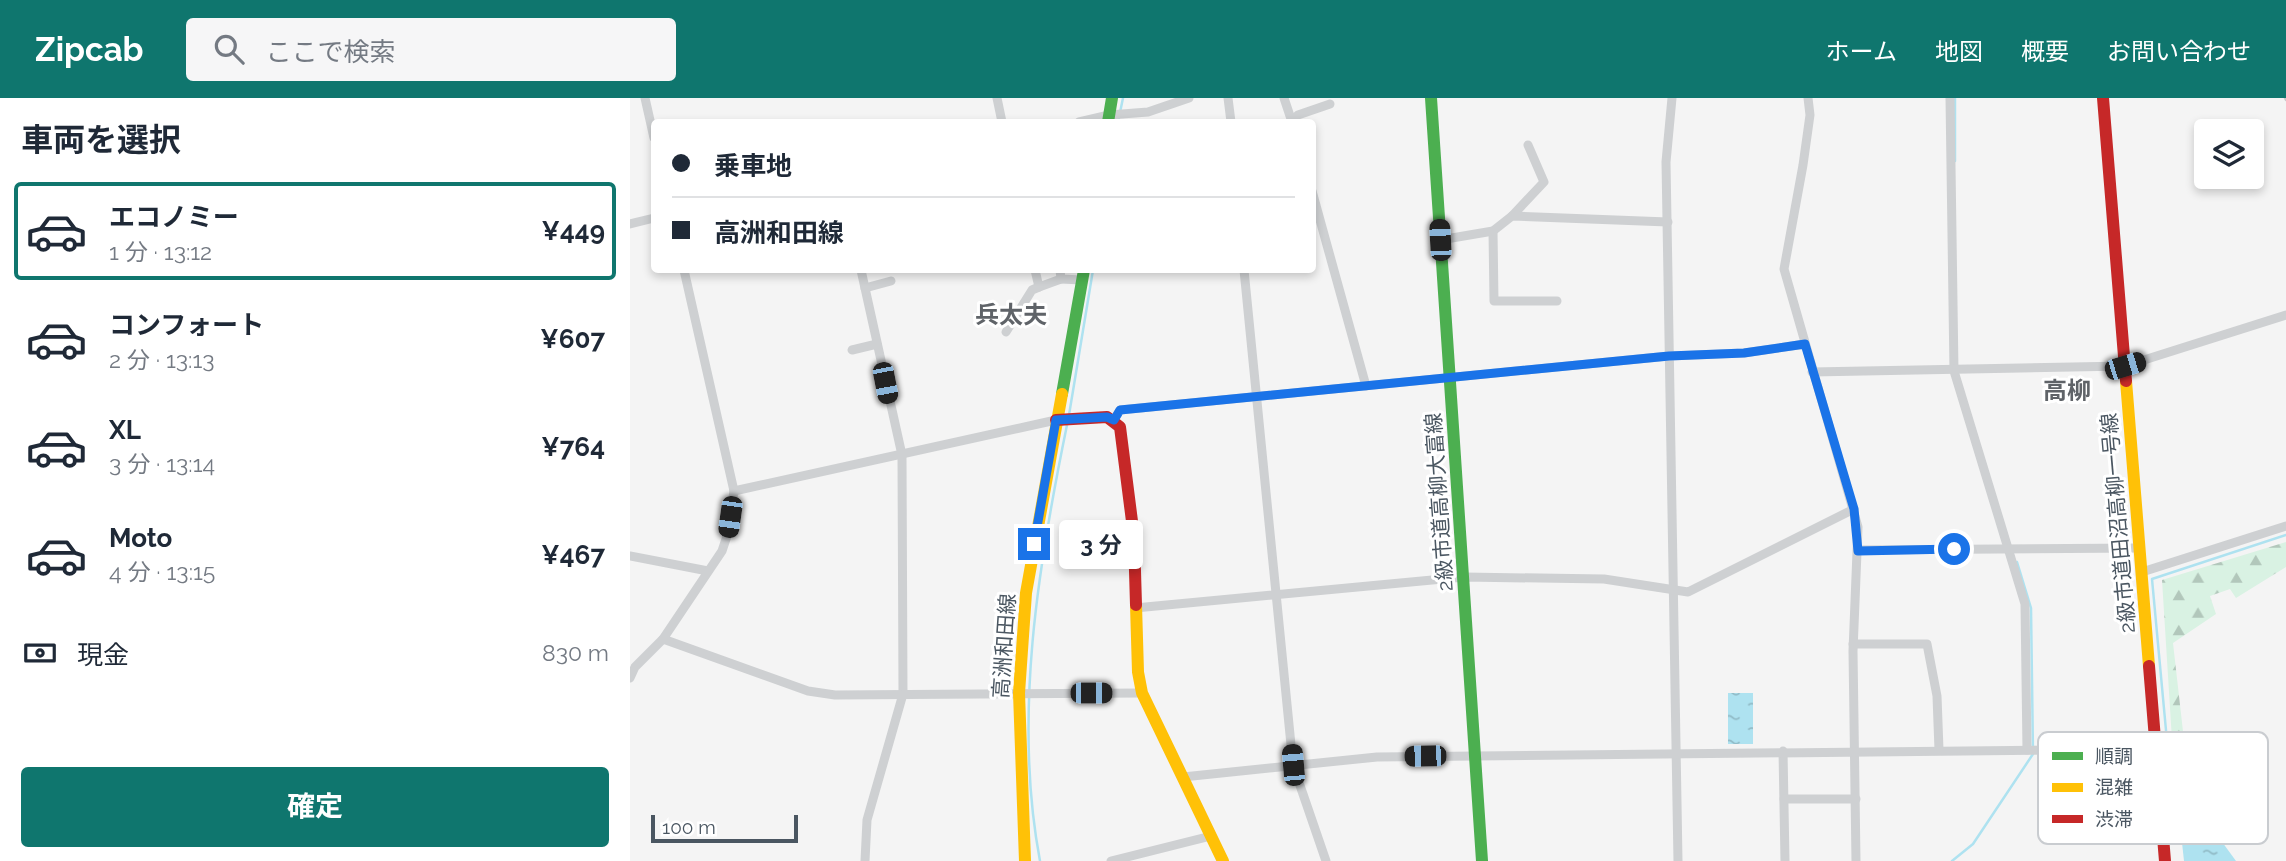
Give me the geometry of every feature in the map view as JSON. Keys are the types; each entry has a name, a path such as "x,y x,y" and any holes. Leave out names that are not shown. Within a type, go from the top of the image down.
{"street":[{"path":"645,98 651,125"},
{"path":"997,98 1001,119"},
{"path":"1112,98 1108,119 1148,112 1189,98"},
{"path":"1228,98 1231,119"},
{"path":"1284,98 1291,119"},
{"name":"2級市道高柳大富線","path":"1431,98 1482,861"},
{"path":"1672,98 1666,162 1671,589 1678,861"},
{"path":"1808,98 1810,115 1805,152 1784,269 1854,509 1858,551 1853,644 1856,861"},
{"path":"1950,98 1954,371 2025,604 2027,750"},
{"name":"2級市道田沼高柳一号線","path":"2103,98 2155,732"},
{"path":"1295,119 1298,115 1330,104"},
{"path":"1440,240 1493,231 1512,216 1544,182 1528,145"},
{"path":"1316,205 1366,386"},
{"path":"1512,216 1668,222"},
{"path":"630,224 651,219"},
{"path":"1493,231 1494,301 1557,301"},
{"path":"630,678 635,667 663,639 708,571 727,536 734,491 685,273"},
{"path":"862,273 902,455 903,694 867,820 865,861"},
{"path":"1036,273 1039,287"},
{"path":"1244,273 1293,765 1326,861"},
{"path":"1006,332 1032,290 1060,274 1083,275"},
{"name":"高洲和田線","path":"1025,861 1019,693 1026,593 1083,275"},
{"path":"865,288 891,281"},
{"path":"1812,372 2125,366 2286,315"},
{"path":"852,350 877,344"},
{"path":"1114,420 1120,410 1669,356 1744,353 1805,344"},
{"path":"734,491 1056,420 1107,417 1114,420 1120,427 1134,537 1138,672 1142,693 1223,861"},
{"path":"1135,608 1464,577 1604,579 1688,592 1854,509"},
{"path":"2142,572 2286,526"},
{"path":"1858,551 2139,548"},
{"path":"630,556 708,571"},
{"path":"663,639 808,691 835,695 1142,693"},
{"path":"1853,644 1927,645 1937,696 1940,750"},
{"path":"1183,778 1377,757 2038,750"},
{"path":"1783,751 1785,861"},
{"path":"1784,799 1856,799"},
{"path":"1111,861 1211,836"}],"green space":[{"path":"2286,542 2286,567 2236,598 2230,589 2210,596 2216,614 2173,643 2183,732 2172,732 2162,580"}],"water":[{"path":"1728,693 1753,693 1753,744 1728,744"},
{"path":"2182,844 2224,844 2236,861 2184,861"}],"waterway":[{"path":"1119,119 1123,98"},
{"path":"1955,98 1955,161"},
{"path":"1069,415 1093,273"},
{"path":"1040,861 1032,807 1029,752 1032,642 1047,533 1067,425"},
{"path":"2166,732 2152,579 2286,535"},
{"path":"1952,861 1973,844 2033,754 2031,608 2017,562"}],"traffic: fast":[{"path":"1108,119 1112,98"},
{"path":"1431,98 1482,861"},
{"path":"1062,394 1083,273"}],"traffic: slow":[{"path":"2126,381 2149,666"},
{"path":"1025,861 1019,693 1026,593 1062,394"},
{"path":"1136,605 1138,672 1142,693 1223,861"}],"traffic: jam":[{"path":"2103,98 2126,381"},
{"path":"1056,420 1107,417 1120,427 1134,537 1136,605"},
{"path":"2149,666 2154,732"},
{"path":"2164,844 2165,861"}],"district":[{"name":"兵太夫","path":"1011,314"},
{"name":"高柳","path":"2067,390"}],"route":[{"path":"1034,544 1056,420 1107,417 1114,420 1120,410 1669,356 1744,353 1805,344 1854,509 1858,527 1858,551 1954,549"}]}
